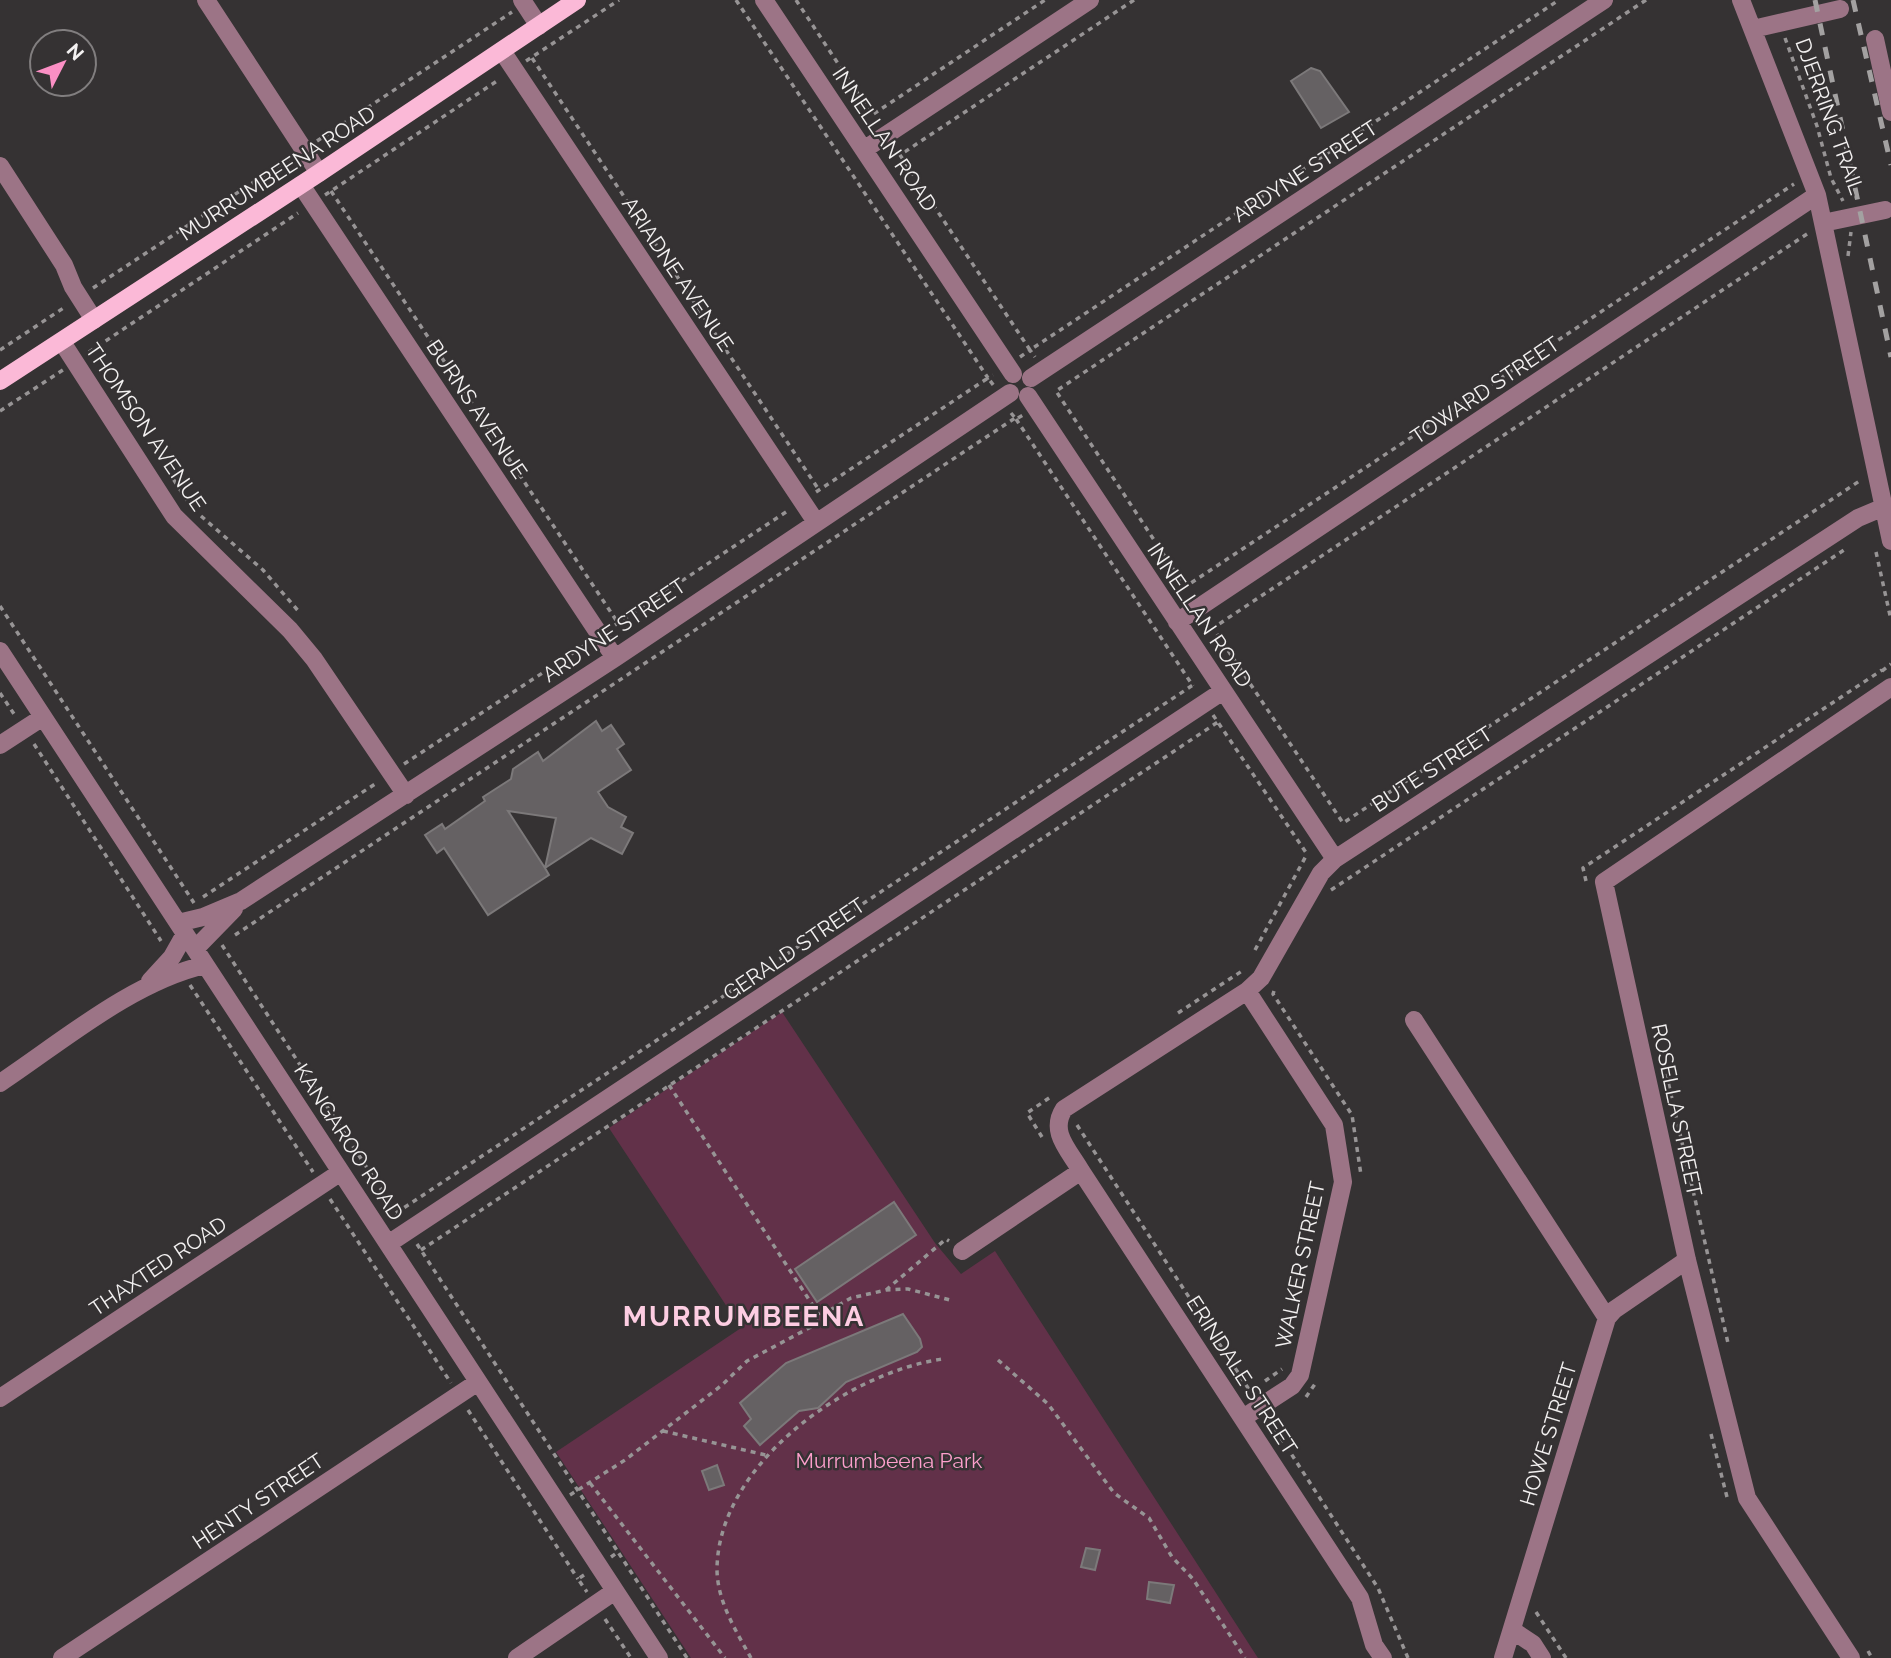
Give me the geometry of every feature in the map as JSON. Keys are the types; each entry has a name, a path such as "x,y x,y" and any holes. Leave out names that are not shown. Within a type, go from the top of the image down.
{"main road":[{"name":"MURRUMBEENA ROAD","path":"0,381 578,0"}],"street":[{"path":"206,0 319,173"},
{"path":"522,0 539,26"},
{"name":"INNELLAN ROAD","path":"764,0 1010,370"},
{"path":"865,149 1090,0"},
{"name":"ARDYNE STREET","path":"186,935 406,795 816,522 1023,389 1604,0"},
{"path":"1741,0 1811,200 1823,223 1883,542"},
{"path":"1753,29 1840,9"},
{"path":"1875,39 1891,112"},
{"name":"ARIADNE AVENUE","path":"502,51 816,522"},
{"path":"0,166 64,265 82,281 99,317"},
{"name":"BURNS AVENUE","path":"301,185 615,657"},
{"name":"TOWARD STREET","path":"1177,622 1811,200"},
{"path":"1823,223 1885,210"},
{"name":"THOMSON AVENUE","path":"62,342 174,516 256,593 290,630 314,659 406,795"},
{"path":"1010,370 1007,385 1023,389"},
{"name":"INNELLAN ROAD","path":"1023,389 1335,859"},
{"name":"BUTE STREET","path":"1056,1121 1064,1110 1247,992 1261,978 1321,873 1335,859 1876,511"},
{"name":"KANGAROO ROAD","path":"0,651 659,1658"},
{"name":"ROSELLA STREET","path":"1858,1652 1747,1498 1686,1260 1604,882 1891,687"},
{"name":"GERALD STREET","path":"388,1244 1223,691"},
{"path":"0,745 43,717"},
{"name":"ARDYNE STREET","path":"186,935 204,917 241,901"},
{"path":"0,1083 176,964 186,935"},
{"path":"176,964 205,965"},
{"name":"WALKER STREET","path":"1243,1418 1292,1386 1300,1375 1343,1182 1334,1125 1247,992"},
{"path":"1414,1020 1607,1318 1614,1310 1686,1260"},
{"name":"ERINDALE STREET","path":"1056,1121 1058,1133 1081,1171 1360,1598 1374,1645 1383,1658"},
{"path":"962,1251 1081,1171"},
{"name":"THAXTED ROAD","path":"0,1398 341,1172"},
{"name":"HOWE STREET","path":"1503,1658 1607,1318"},
{"name":"HENTY STREET","path":"62,1658 478,1382"},
{"path":"517,1658 615,1591"},
{"path":"1512,1630 1533,1644 1542,1658"}],"path":[{"path":"736,0 988,378 1010,370 1030,350 1559,0"},
{"path":"796,0 872,115 1045,0"},
{"path":"1030,350 900,155 1134,0"},
{"path":"1646,0 1056,391 1185,587 1796,183 1811,200 1807,234 1810,247"},
{"name":"DJERRING TRAIL","path":"1783,32 1817,126 1831,178 1845,205"},
{"path":"532,58 819,490"},
{"path":"331,191 618,623"},
{"path":"1807,234 1213,628 1343,823 1861,480"},
{"path":"0,350 68,305"},
{"path":"221,944 1015,419 1306,856"},
{"path":"163,464 193,509 263,570 306,620"},
{"path":"1858,467 1861,480 1876,511"},
{"path":"1883,542 1891,620"},
{"path":"1586,881 1583,868 1882,670"},
{"path":"396,1213 1193,685"},
{"path":"0,693 578,1579"},
{"path":"421,1250 1218,722"},
{"path":"398,752 406,763"},
{"path":"1251,957 1306,856 1321,838"},
{"path":"1176,1014 1245,968"},
{"path":"1662,1058 1730,1353"},
{"path":"657,1067 821,1318"},
{"path":"1047,1144 1027,1113 1061,1090"},
{"path":"1076,1124 1250,1391 1283,1368"},
{"path":"408,1231 687,1658"},
{"path":"886,1290 947,1239 962,1251"},
{"path":"726,1658 590,1483 663,1431 747,1361 778,1347 851,1298 886,1290 908,1289 950,1300"},
{"path":"751,1658 725,1610 717,1569 728,1511 752,1474 825,1404 917,1363 943,1359"},
{"path":"998,1360 1048,1404 1114,1493 1149,1518 1172,1557 1193,1579 1245,1658"},
{"path":"663,1431 770,1456"},
{"path":"598,1566 618,1552"},
{"path":"1540,1600 1536,1613 1566,1658"},
{"path":"1858,1652 1872,1658"}],"green space":[{"name":"Murrumbeena Park","path":"782,1012 935,1243 961,1274 995,1251 1258,1658 691,1658 556,1452 741,1328 609,1128"}],"building":[{"path":"1311,68 1320,71 1349,112 1321,128 1291,81"},
{"path":"596,721 602,731 611,725 624,744 617,749 631,770 598,792 608,807 626,817 621,827 633,833 622,854 591,838 545,868 549,875 488,915 444,848 437,853 425,835 442,824 445,829 485,801 483,797 511,779 513,769 538,752 543,761","holes":["508,811 556,818 545,868"]},
{"path":"894,1202 916,1235 817,1302 795,1269"},
{"path":"903,1314 920,1339 922,1347 917,1352 846,1382 818,1408 799,1411 760,1445 744,1426 751,1419 740,1403 786,1363"},
{"path":"717,1465 724,1485 709,1490 702,1471"},
{"path":"1086,1548 1100,1550 1095,1570 1081,1567"},
{"path":"1149,1582 1174,1585 1170,1603 1147,1599"}],"railway":[{"path":"1815,0 1891,357"},
{"path":"1853,0 1891,165"}],"district":[{"name":"MURRUMBEENA","path":"744,1316"}]}
